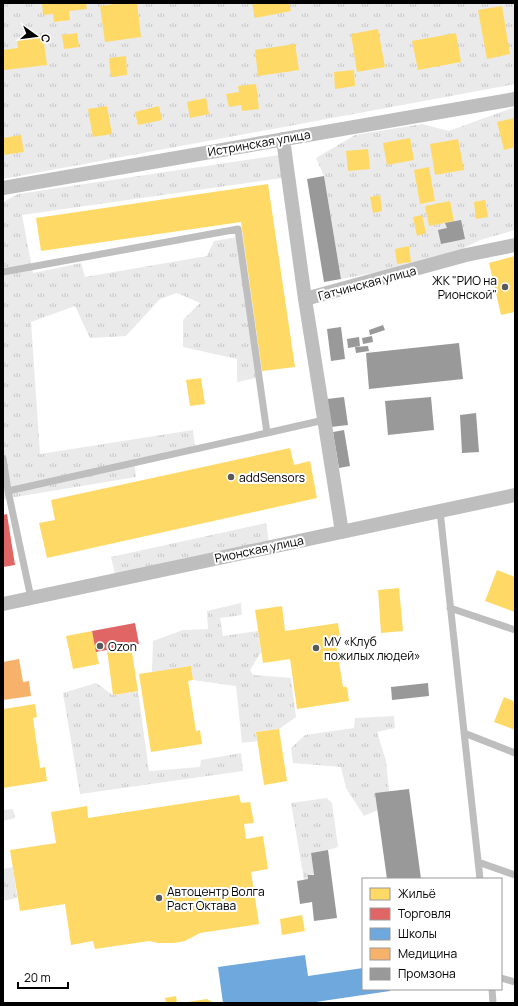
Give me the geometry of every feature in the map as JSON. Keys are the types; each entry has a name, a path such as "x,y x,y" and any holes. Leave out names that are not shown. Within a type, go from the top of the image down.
{"street":[{"name":"Истринская улица","path":"3,188 515,99"},
{"name":"Гатчинская улица","path":"283,139 305,299 466,255 515,245"},
{"path":"305,299 342,532"},
{"name":"Рионская улица","path":"3,604 515,495"}],"lane":[{"path":"3,272 238,229 267,432"},
{"path":"8,491 324,420"},
{"path":"3,458 8,491 31,598"},
{"path":"440,511 480,878"},
{"path":"450,608 515,630"},
{"path":"464,733 515,753"},
{"path":"478,862 515,875"},
{"path":"502,978 515,982"},
{"path":"492,990 493,1003"}],"green space":[{"path":"3,3 515,3 515,84 3,179"},
{"path":"515,107 515,230 480,240 438,261 341,279 324,176 316,158 355,135 422,124 449,131"},
{"path":"279,155 282,178 22,215 33,273 81,263 85,277 207,256 214,241 237,237 256,378 237,382 237,359 183,347 183,320 200,303 177,293 160,299 126,336 90,338 75,306 31,322 40,454 193,430 195,448 134,459 136,477 3,499 3,202 18,194"},
{"path":"266,523 269,543 116,578 111,557"},
{"path":"241,603 242,615 220,618 223,636 258,631 261,652 250,670 253,675 291,678 296,717 279,729 256,732 257,741 242,743 236,686 193,680 191,667 152,672 153,641 183,630 208,629 207,611"},
{"path":"96,683 113,695 138,691 149,771 200,767 201,760 241,753 243,771 80,794 63,693"},
{"path":"394,716 395,728 377,732 386,761 389,792 385,807 364,816 346,788 341,767 293,763 291,748 305,735 354,728 355,718"},
{"path":"327,798 332,803 338,847 311,853 314,874 308,876 308,879 304,880 291,803"},
{"path":"13,809 15,818 3,821 3,810"},
{"path":"13,867 17,898 3,901 3,869"}],"building: Жильё":[{"path":"42,3 86,3 87,9 69,11 70,20 54,22 53,14 43,15"},
{"path":"122,3 137,3 141,37 105,42 100,6"},
{"path":"252,3 289,3 291,11 255,18"},
{"path":"502,6 510,54 487,59 478,10"},
{"path":"378,29 385,67 357,72 351,34"},
{"path":"77,33 79,47 64,49 62,35"},
{"path":"456,33 461,62 418,70 412,41"},
{"path":"43,36 47,65 4,70 3,50 18,48 17,39"},
{"path":"295,44 299,70 258,76 255,50"},
{"path":"126,56 127,75 111,77 109,58"},
{"path":"354,70 355,86 335,89 334,72"},
{"path":"256,84 259,109 242,111 241,105 229,107 226,94 239,92 238,86"},
{"path":"206,98 209,114 190,118 187,102"},
{"path":"107,106 112,134 93,137 88,109"},
{"path":"159,106 162,120 138,125 135,112"},
{"path":"515,118 515,147 504,150 497,122"},
{"path":"21,135 24,152 3,155 3,138"},
{"path":"410,138 414,160 387,165 383,143"},
{"path":"458,139 464,170 435,175 430,144"},
{"path":"368,149 370,169 348,171 346,151"},
{"path":"429,167 435,201 420,204 414,170"},
{"path":"268,184 295,367 262,371 241,222 41,251 36,218"},
{"path":"380,195 382,211 373,213 370,197"},
{"path":"485,200 488,217 476,219 474,202"},
{"path":"450,201 454,221 429,226 425,206"},
{"path":"422,215 426,233 417,236 413,217"},
{"path":"409,246 411,262 397,264 395,249"},
{"name":"ЖК \"РИО на Рионской\"","path":"515,256 515,312 501,315 489,263"},
{"path":"201,378 205,404 190,406 186,380"},
{"path":"290,448 294,465 310,461 317,498 47,558 39,523 55,520 51,500"},
{"path":"497,570 515,577 515,612 485,601"},
{"path":"399,588 403,631 381,633 378,590"},
{"name":"МУ «Клуб пожилых людей»","path":"282,606 285,631 338,623 340,637 335,638 343,687 347,687 349,701 297,709 290,659 263,663 255,610"},
{"path":"92,631 99,664 73,669 66,636"},
{"path":"131,646 138,691 113,695 107,650"},
{"path":"191,666 193,680 188,681 196,731 200,730 202,744 151,752 139,674"},
{"path":"504,697 515,702 515,730 494,722"},
{"path":"35,704 37,717 33,718 40,768 45,767 47,781 3,788 3,709"},
{"path":"279,729 287,781 264,785 256,732"},
{"name":"Автоцентр Волга Раст Октава","path":"239,795 241,803 250,802 254,823 244,824 246,839 263,836 268,869 251,872 259,924 200,933 185,941 174,943 158,943 149,941 95,949 93,941 71,945 65,904 20,911 10,850 56,843 51,812 87,806 88,818"},
{"path":"302,915 305,931 282,935 280,919"},
{"path":"176,996 177,1003 166,1003 165,998"},
{"path":"207,999 214,1003 187,1003 187,1002"}],"building: Торговля":[{"path":"7,514 15,565 3,567 3,515"},
{"path":"135,623 139,644 96,652 92,631"}],"building: Школы":[{"path":"305,955 308,976 362,968 362,990 390,991 309,1003 223,1003 218,967"}],"building: Медицина":[{"path":"19,659 23,682 29,681 31,696 3,700 3,662"}],"building: Промзона":[{"path":"324,176 341,279 324,282 307,179"},
{"path":"461,220 465,239 441,244 438,230 447,228 445,223"},
{"path":"383,325 385,330 370,335 369,330"},
{"path":"341,327 345,359 331,361 327,329"},
{"path":"372,336 373,342 363,344 362,338"},
{"path":"359,337 360,346 348,348 347,339"},
{"path":"459,343 463,379 369,389 366,353"},
{"path":"368,346 369,351 356,353 355,347"},
{"path":"344,397 348,425 331,427 327,399"},
{"path":"431,397 434,430 388,435 385,401"},
{"path":"476,413 479,452 462,453 460,415"},
{"path":"344,430 350,466 339,468 333,432"},
{"path":"428,683 429,696 392,700 391,687"},
{"path":"409,789 421,878 387,878 375,793"},
{"path":"328,850 337,918 314,921 312,902 300,904 297,881 308,879 308,875 314,875 311,853"}],"place":[{"name":"ЖК \"РИО на Рионской\"","path":"505,287"},
{"name":"addSensors","path":"231,477"},
{"name":"Ozon","path":"100,646"},
{"name":"МУ «Клуб пожилых людей»","path":"316,648"},
{"name":"Автоцентр Волга Раст Октава","path":"159,898"}]}
